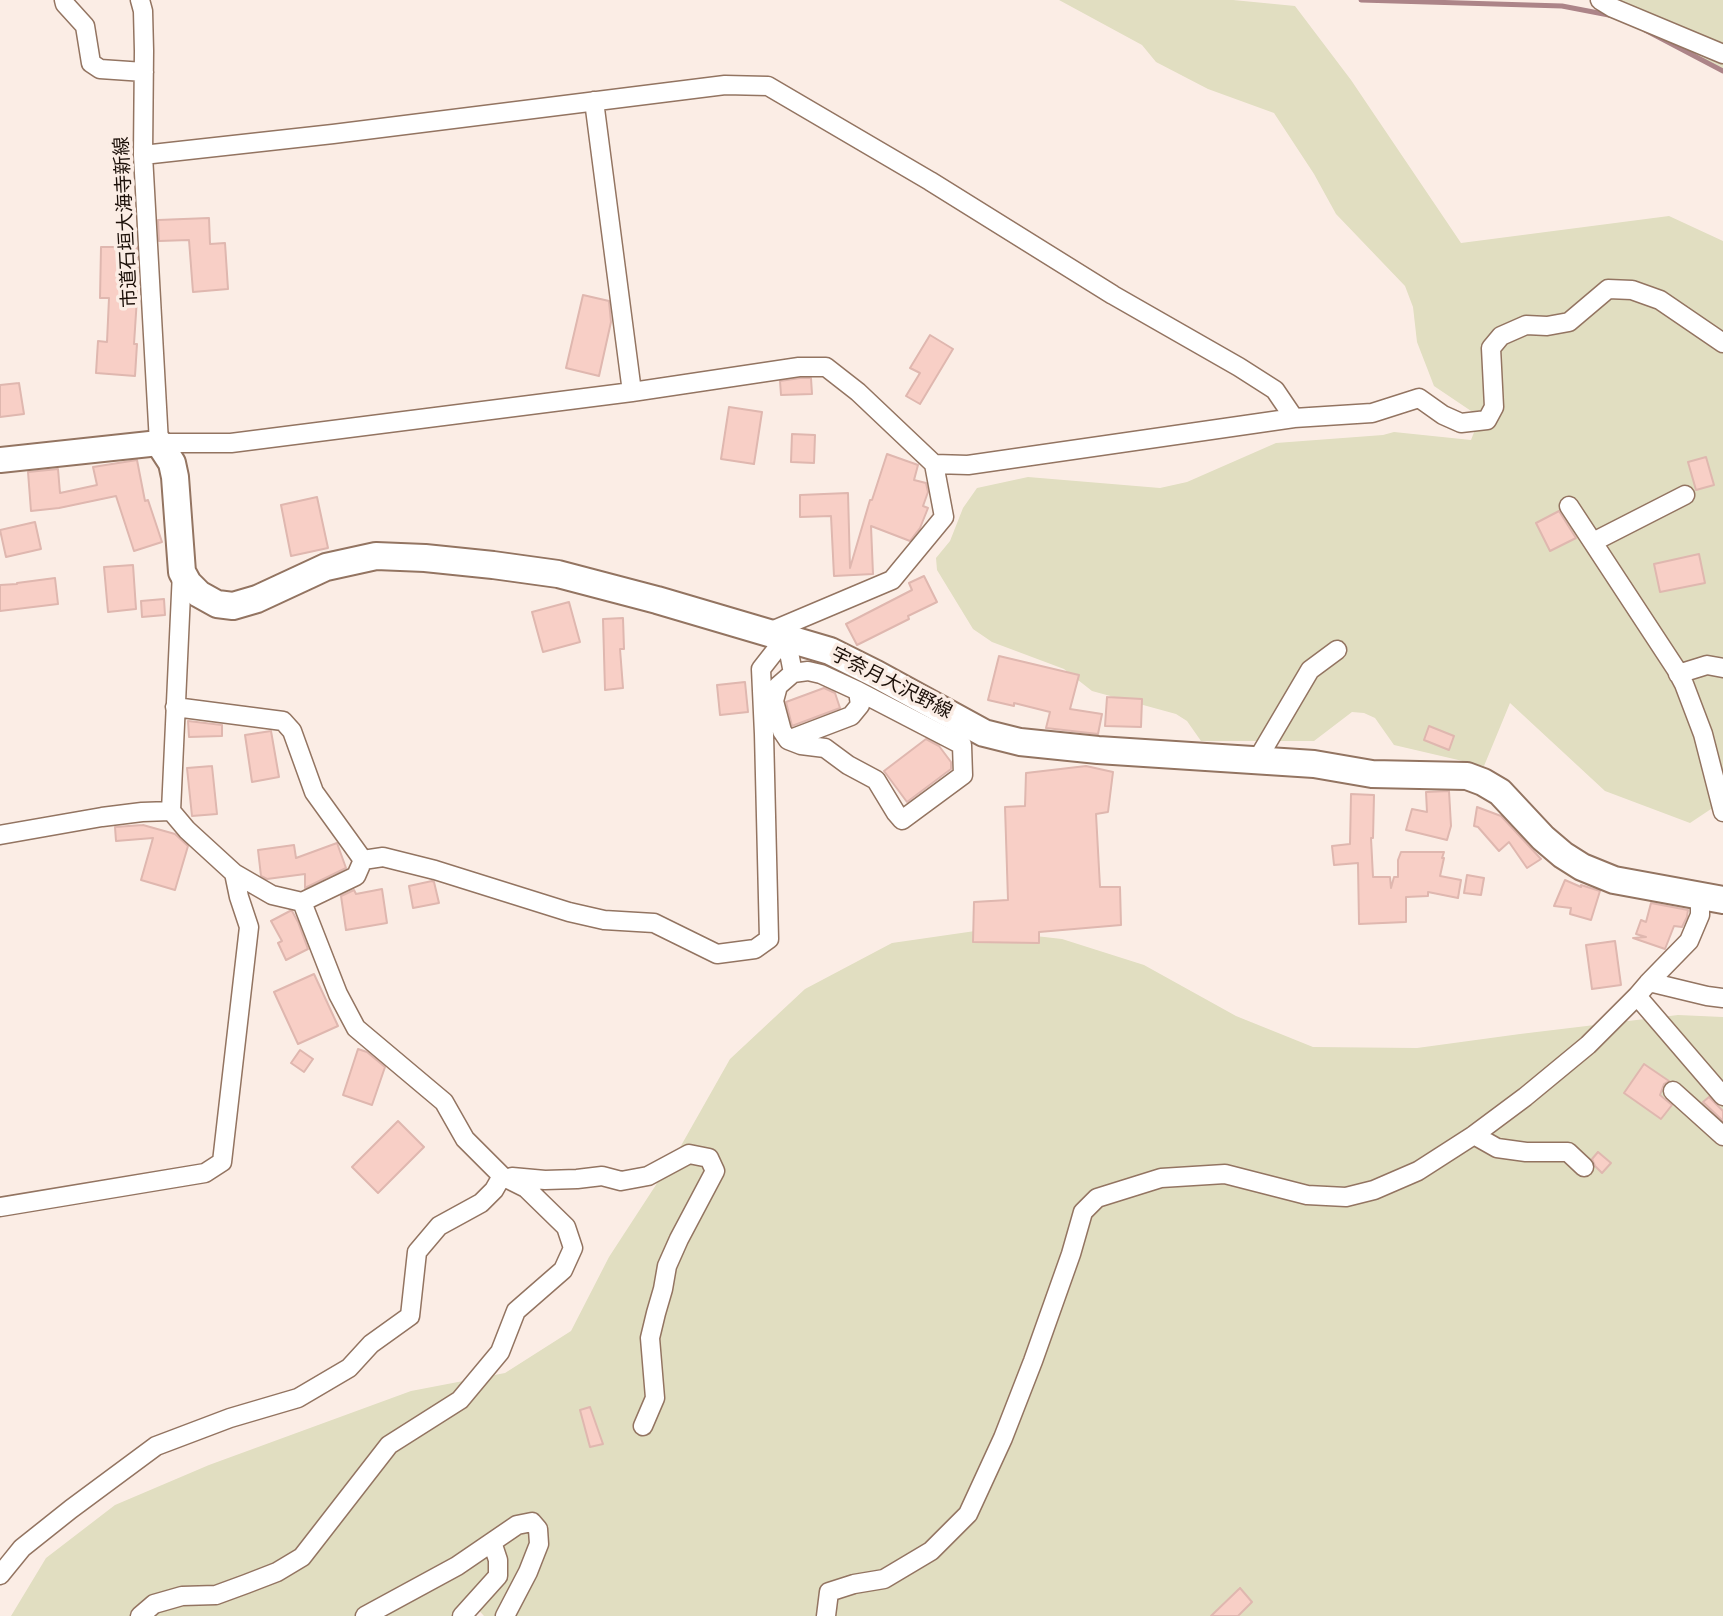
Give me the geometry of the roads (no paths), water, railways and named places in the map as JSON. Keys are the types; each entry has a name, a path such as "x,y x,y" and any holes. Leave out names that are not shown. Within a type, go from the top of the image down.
{"main road":[{"path":"0,460 159,443 172,463 175,477 182,572"},
{"name":"宇奈月大沢野線","path":"182,572 199,594 217,604 233,606 257,599 326,567 376,556 425,558 558,574 830,651 984,733 1020,743 1314,764 1372,774 1466,776 1500,792 1543,838 1581,867 1614,880 1712,898"}],"street":[{"path":"64,0 85,26 91,63 100,69 144,72"},
{"name":"市道石垣大海寺新線","path":"140,0 144,11 143,155 159,443"},
{"path":"1600,0 1723,54"},
{"path":"143,155 725,85 768,86 930,181 1113,295 1239,367 1275,390 1294,418"},
{"path":"594,101 632,392"},
{"path":"934,464 968,465 1294,418 1372,413 1419,398 1443,415 1461,423 1487,420 1494,407 1491,348 1501,336 1526,325 1547,326 1569,322 1608,289 1632,290 1660,300 1723,343"},
{"path":"159,443 232,443 632,392 799,367 826,367 858,392 934,464 944,517 892,580 777,635 761,669 769,939 755,949 717,954 653,923 604,920 383,857 363,860"},
{"path":"1593,542 1685,495"},
{"path":"1569,506 1678,674 1703,734 1723,812"},
{"path":"182,572 172,811 187,830 233,873 272,895 302,902 356,876 363,860"},
{"path":"777,635 793,673"},
{"path":"1257,760 1310,670 1337,650"},
{"path":"1678,674 1707,665 1723,668"},
{"path":"808,671 821,674 858,691 962,745 963,775 902,820 876,780 848,765 825,748 801,745 788,740 782,731 774,701 778,686 793,673 808,671"},
{"path":"788,740 851,716 860,705 858,691"},
{"path":"176,707 283,721 292,731 314,792 363,860"},
{"path":"0,835 102,817 172,811"},
{"path":"0,1207 205,1173 222,1162 249,928 233,873"},
{"path":"826,1616 829,1591 884,1579 931,1551 968,1514 1034,1361 1083,1212 1097,1198 1161,1178 1225,1174 1307,1195 1346,1197 1374,1191 1418,1171 1474,1135 1588,1045 1689,941 1700,915 1712,898"},
{"path":"140,1616 154,1604 182,1597 216,1595 277,1572 302,1556 389,1445 460,1400 500,1352 516,1311 563,1270 573,1248 566,1227 526,1188 502,1176 465,1139 444,1102 356,1028 338,994 302,902"},
{"path":"1649,982 1723,998"},
{"path":"1637,996 1723,1096"},
{"path":"1673,1091 1723,1136"},
{"path":"1474,1135 1497,1148 1526,1152 1568,1152 1584,1167"},
{"path":"502,1176 545,1180 601,1176 621,1181 648,1176 689,1154 709,1158 715,1171 667,1266 650,1338 655,1398 643,1426"},
{"path":"0,1575 22,1548 156,1446 230,1418 298,1398 349,1368 371,1344 410,1316 417,1252 439,1226 481,1203 495,1190 502,1176"},
{"path":"365,1616 457,1566 517,1525 532,1522 538,1529 540,1544 505,1616"},
{"path":"462,1616 498,1576 498,1560 492,1542"}],"waterway":[{"path":"1361,0 1562,6 1614,16"},
{"path":"1645,30 1723,71"}]}
